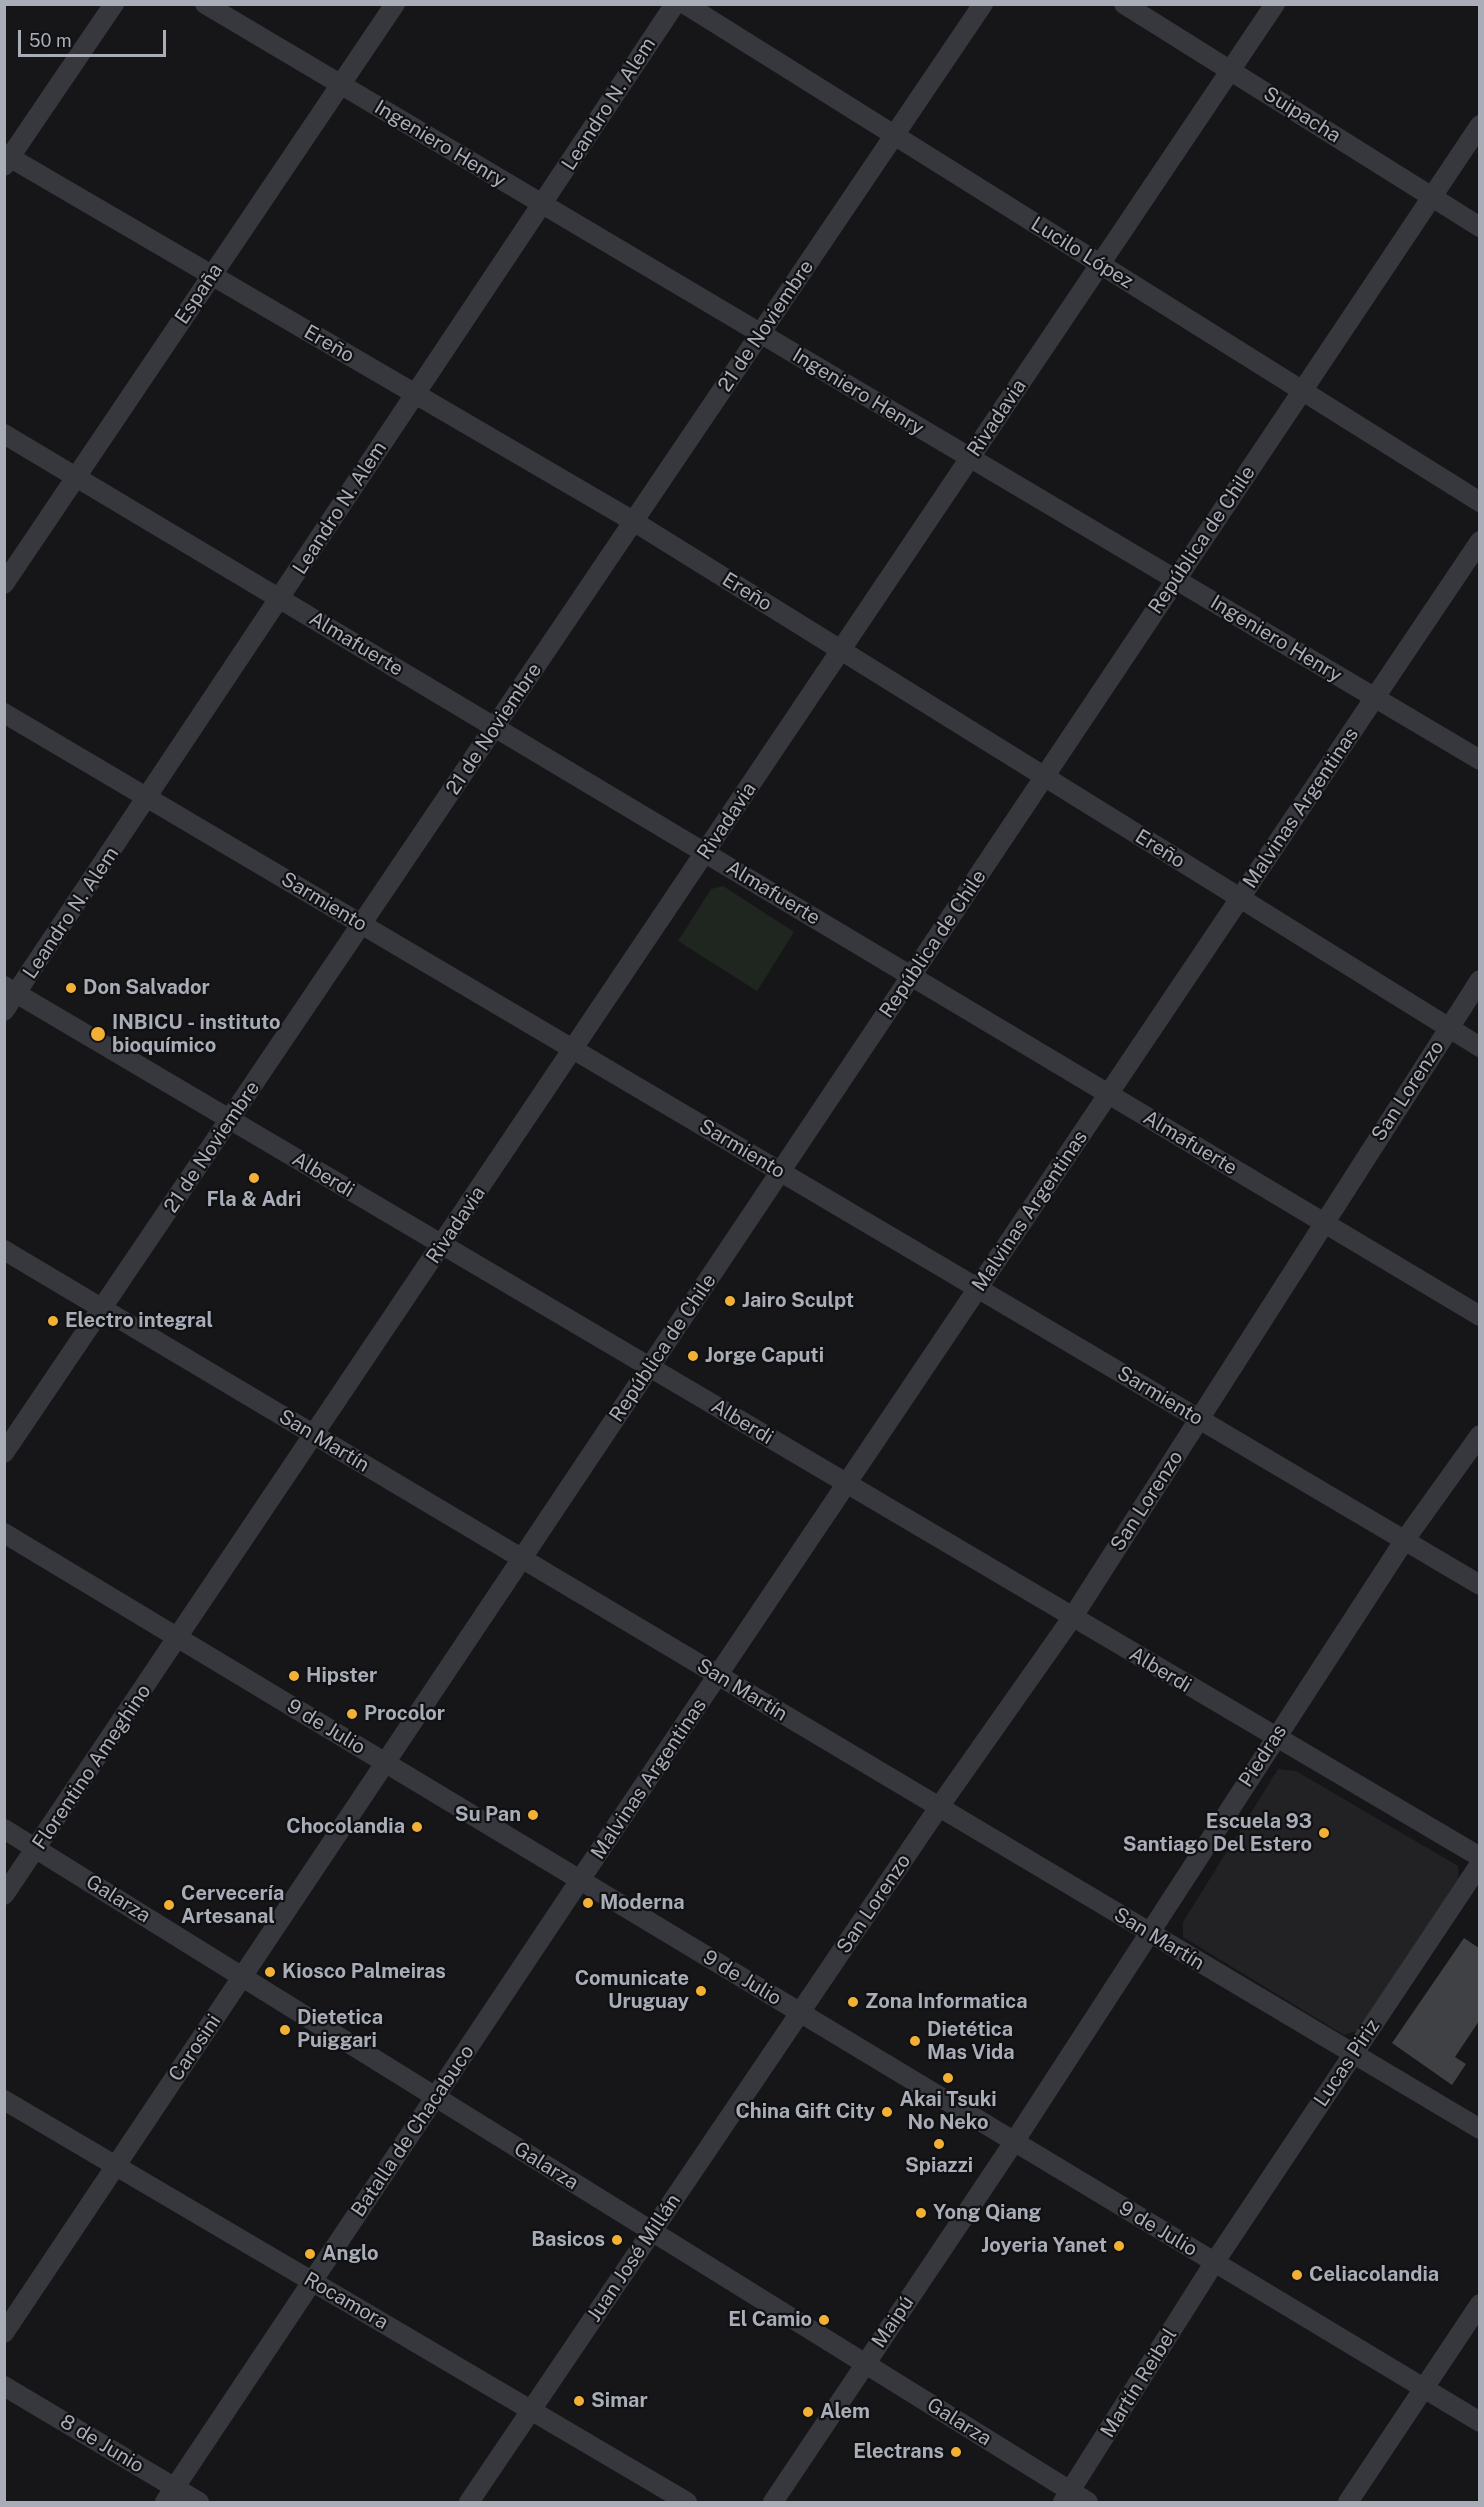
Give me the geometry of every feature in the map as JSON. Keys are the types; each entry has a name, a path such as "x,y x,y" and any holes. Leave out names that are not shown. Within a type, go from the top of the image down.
{"street":[{"path":"6,159 114,4"},
{"name":"Ingeniero Henry","path":"205,4 1479,760"},
{"name":"España","path":"4,584 395,4"},
{"name":"Leandro N. Alem","path":"4,1011 11,989 148,797 675,4"},
{"name":"Lucilo López","path":"685,4 1479,502"},
{"name":"21 de Noviembre","path":"4,1453 982,4"},
{"name":"Suipacha","path":"1124,4 1479,227"},
{"name":"Rivadavia","path":"179,1638 1275,4"},
{"name":"República de Chile","path":"386,1763 1479,125"},
{"name":"Ereño","path":"6,159 212,275 633,521 1479,1047"},
{"name":"Almafuerte","path":"4,434 1479,1316"},
{"name":"Malvinas Argentinas","path":"580,1880 1479,542"},
{"name":"Sarmiento","path":"4,713 1479,1585"},
{"name":"San Lorenzo","path":"801,2014 939,1807 1072,1618 1479,980"},
{"name":"Alberdi","path":"11,989 1274,1738 1479,1857"},
{"name":"San Martín","path":"4,1250 1479,2129"},
{"name":"Piedras","path":"1014,2142 1274,1738 1404,1541 1479,1435"},
{"name":"9 de Julio","path":"4,1533 1479,2422"},
{"name":"Florentino Ameghino","path":"4,1895 179,1638"},
{"name":"Carosini","path":"4,2333 386,1763"},
{"name":"Galarza","path":"4,1828 865,2364 1067,2497 1088,2502"},
{"name":"Lucas Piriz","path":"1214,2263 1479,1864"},
{"name":"Batalla de Chacabuco","path":"170,2495 580,1880"},
{"name":"Juan José Millán","path":"469,2502 801,2014"},
{"name":"Rocamora","path":"4,2100 687,2502"},
{"name":"Maipú","path":"773,2502 1014,2142"},
{"name":"Martín Reibel","path":"1067,2497 1214,2263"},
{"path":"1348,2502 1479,2304"},
{"name":"8 de Junio","path":"4,2386 170,2495 199,2502"}],"shaded area":[{"path":"723,886 794,932 757,991 678,941 711,889"},
{"path":"1278,1769 1296,1771 1458,1866 1458,1879 1357,2031 1344,2035 1183,1937 1183,1922"}],"building":[{"path":"1464,1938 1479,1948 1479,2021 1455,2057 1466,2064 1452,2085 1392,2043"}],"place":[{"name":"Don Salvador","path":"71,988"},
{"name":"INBICU - instituto bioquímico","path":"98,1034"},
{"name":"Fla & Adri","path":"254,1178"},
{"name":"Jairo Sculpt","path":"730,1301"},
{"name":"Electro integral","path":"53,1321"},
{"name":"Jorge Caputi","path":"693,1356"},
{"name":"Hipster","path":"294,1676"},
{"name":"Procolor","path":"352,1714"},
{"name":"Su Pan","path":"533,1815"},
{"name":"Chocolandia","path":"417,1827"},
{"name":"Escuela 93 Santiago Del Estero","path":"1324,1833"},
{"name":"Moderna","path":"588,1903"},
{"name":"Cervecería Artesanal","path":"169,1905"},
{"name":"Kiosco Palmeiras","path":"270,1972"},
{"name":"Comunicate Uruguay","path":"701,1991"},
{"name":"Zona Informatica","path":"853,2002"},
{"name":"Dietetica Puiggari","path":"285,2030"},
{"name":"Dietética Mas Vida","path":"915,2041"},
{"name":"Akai Tsuki No Neko","path":"948,2078"},
{"name":"China Gift City","path":"887,2112"},
{"name":"Spiazzi","path":"939,2144"},
{"name":"Yong Qiang","path":"921,2213"},
{"name":"Basicos","path":"617,2240"},
{"name":"Joyeria Yanet","path":"1119,2246"},
{"name":"Anglo","path":"310,2254"},
{"name":"Celiacolandia","path":"1297,2275"},
{"name":"El Camio","path":"824,2320"},
{"name":"Simar","path":"579,2401"},
{"name":"Alem","path":"808,2412"},
{"name":"Electrans","path":"956,2452"}]}
